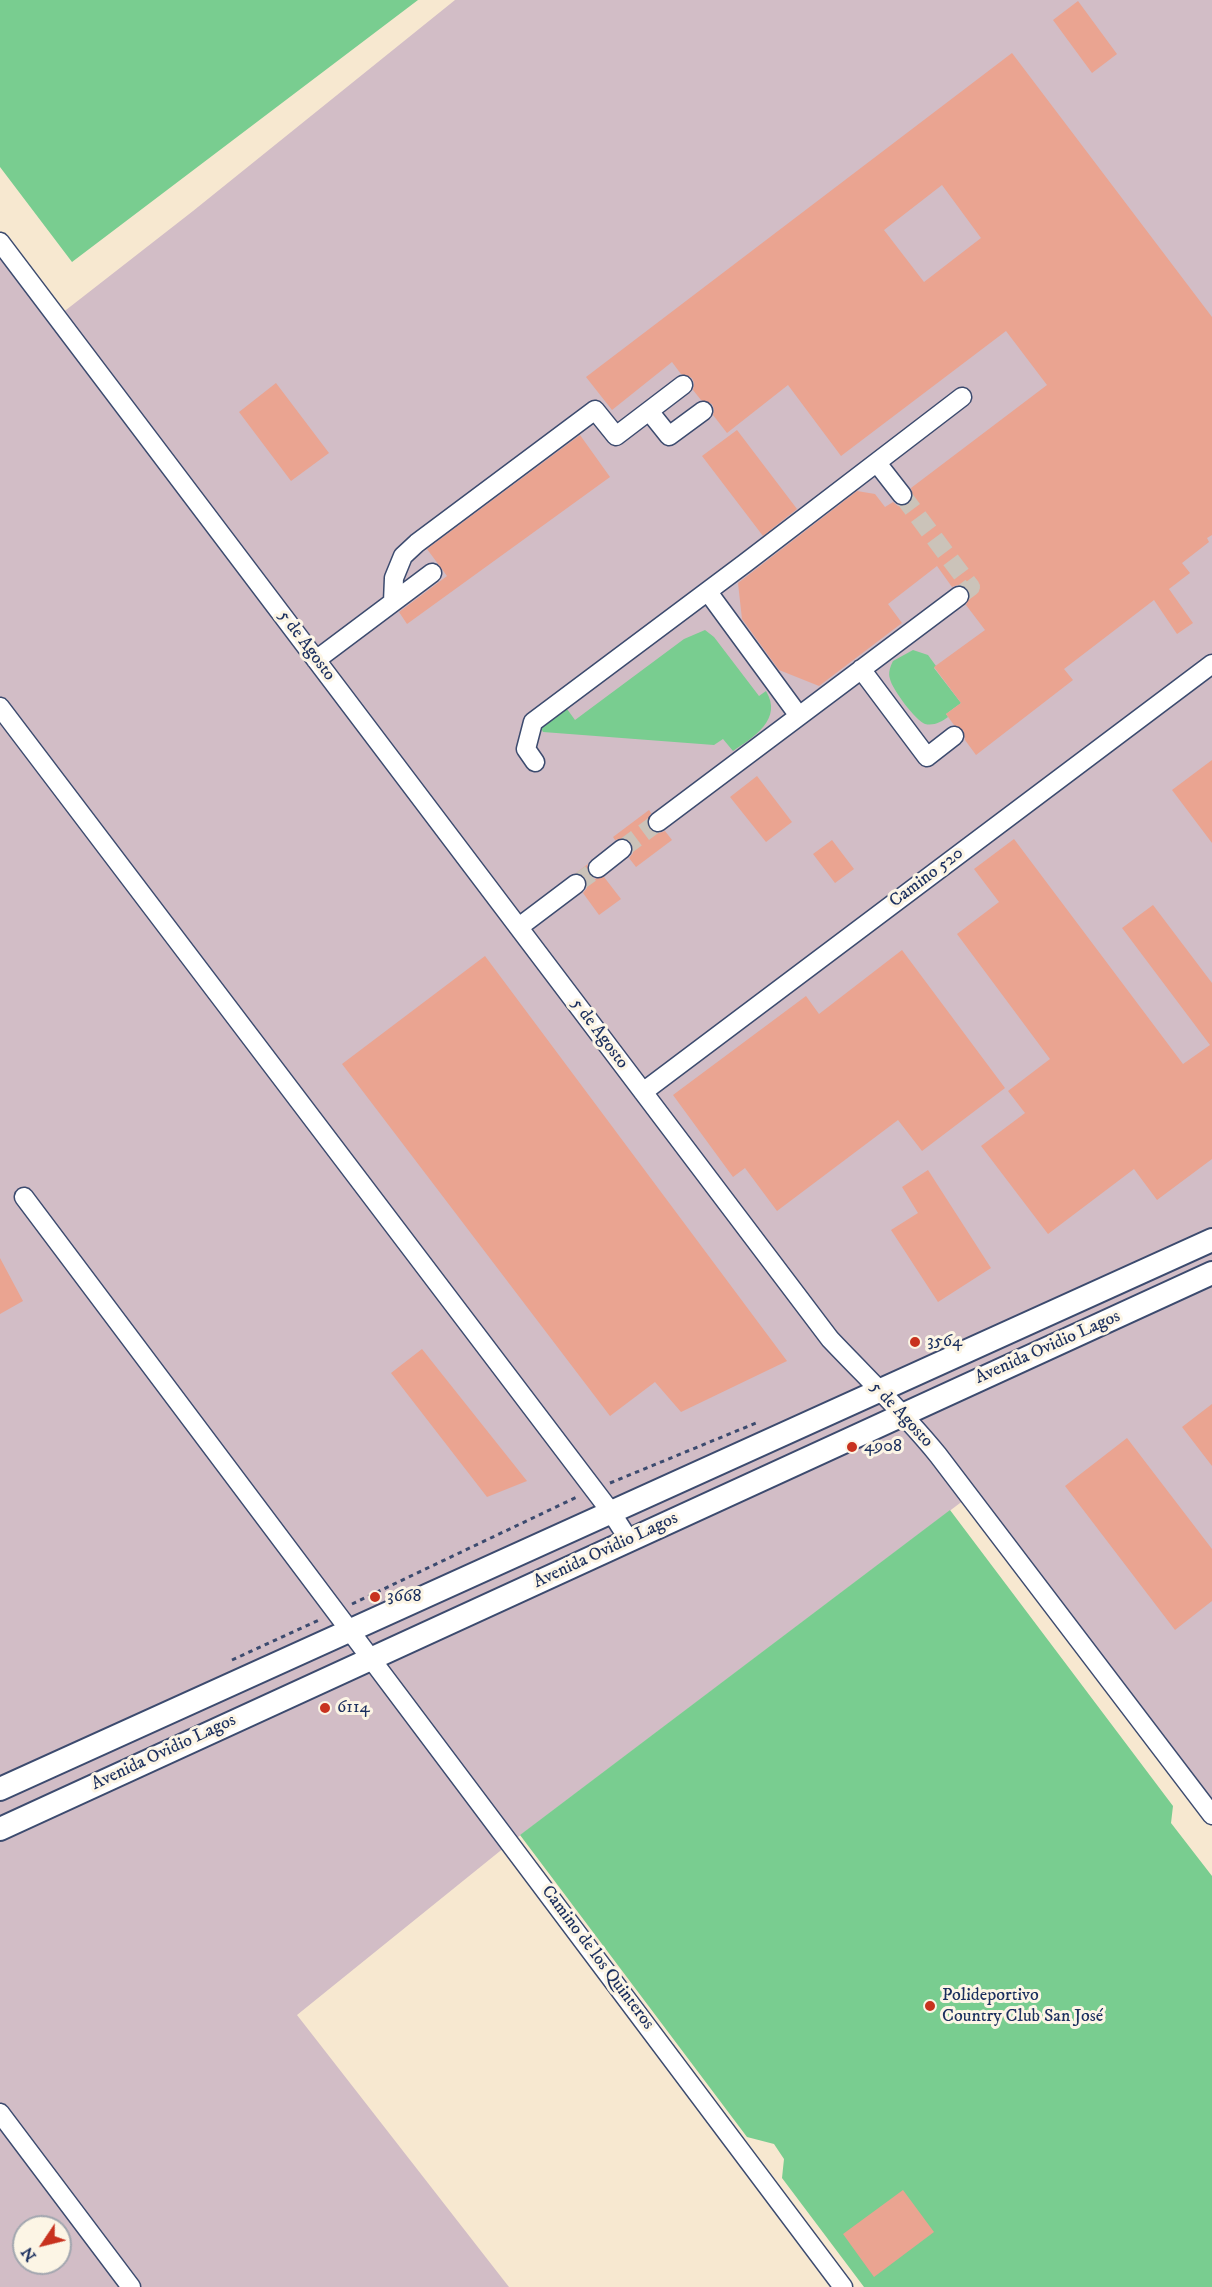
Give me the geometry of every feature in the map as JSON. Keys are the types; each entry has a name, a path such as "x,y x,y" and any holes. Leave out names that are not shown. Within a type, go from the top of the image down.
{"main road":[{"name":"Avenida Ovidio Lagos","path":"0,1789 1212,1240"},
{"name":"Avenida Ovidio Lagos","path":"0,1828 1212,1273"}],"street":[{"name":"5 de Agosto","path":"0,242 830,1340 879,1391 904,1413 938,1455 1212,1815"},
{"path":"393,602 394,579 403,556 417,543 595,410 616,436 682,385"},
{"path":"535,762 526,749 533,722 708,592 962,397"},
{"path":"650,411 669,436 703,411"},
{"path":"877,463 902,495"},
{"path":"316,660 432,573"},
{"path":"708,592 799,716"},
{"path":"658,822 959,596"},
{"name":"Camino 520","path":"643,1092 1212,664"},
{"path":"861,669 927,757 954,736"},
{"path":"0,707 611,1512 628,1540"},
{"path":"598,868 622,849"},
{"path":"519,927 576,884"},
{"name":"Camino de los Quinteros","path":"24,1197 843,2287"},
{"path":"0,2113 131,2287"}],"shaded area":[{"path":"455,0 1212,0 1212,1815 968,1497 510,1843 297,2015 509,2287 0,2287 0,242 57,317 193,211"}],"green space":[{"path":"0,0 418,0 72,262 0,167"},
{"path":"705,630 714,637 759,696 766,691 770,701 769,719 764,726 733,751 723,739 714,745 543,732 541,728 567,709 575,720 684,639"},
{"path":"913,650 928,655 936,666 934,668 961,703 946,714 948,717 937,723 921,722 910,711 890,679 889,674 893,661"},
{"name":"Polideportivo Country Club San José","path":"950,1510 1173,1806 1171,1823 1212,1876 1212,2287 864,2287 782,2178 784,2159 774,2144 747,2137 520,1835"}],"building":[{"path":"1078,1 1117,54 1092,73 1053,20"},
{"path":"1012,53 1212,317 1212,535 1207,538 1209,542 1182,563 1190,573 1169,589 1193,623 1177,634 1154,600 1064,669 1073,680 976,755 965,740 963,730 954,725 946,714 961,703 934,667 985,630 966,605 970,595 964,586 952,587 937,566 888,604 902,623 819,686 779,670 742,619 738,583 857,491 875,494 885,507 893,502 898,506 908,504 913,499 911,488 1047,385 1006,331 841,456 788,385 727,433 713,415 712,404 701,400 693,390 692,378 681,374 672,362 612,410 586,377","holes":["942,185 981,238 924,282 884,230"]},
{"path":"276,383 329,453 291,481 239,412"},
{"path":"737,430 797,509 763,536 702,456"},
{"path":"580,435 610,477 407,624 399,612 447,576 427,549"},
{"path":"1212,760 1212,843 1172,790"},
{"path":"757,776 792,822 766,842 730,797"},
{"path":"649,810 651,813 647,823 649,829 659,833 665,831 672,840 636,867 629,858 633,853 631,843 626,838 615,840 613,837"},
{"path":"1014,839 1183,1064 1210,1045 1122,928 1153,905 1212,983 1212,1159 1157,1200 1134,1169 1048,1234 981,1146 1025,1113 1008,1091 1050,1059 957,934 999,902 974,869"},
{"path":"832,840 854,869 835,883 813,854"},
{"path":"588,864 587,870 590,875 594,879 604,877 621,899 599,915 583,893 587,888 585,878 576,873"},
{"path":"902,950 1005,1088 922,1151 898,1120 777,1211 745,1168 733,1177 673,1095 806,996 819,1014"},
{"path":"485,956 787,1361 681,1412 655,1382 610,1416 342,1064"},
{"path":"928,1170 991,1268 938,1302 891,1230 918,1213 902,1187"},
{"path":"0,1258 23,1301 0,1314"},
{"path":"422,1349 527,1481 487,1497 391,1373"},
{"path":"1212,1404 1212,1466 1182,1427"},
{"path":"1127,1438 1212,1549 1212,1601 1175,1630 1065,1486"},
{"path":"903,2190 934,2232 874,2277 843,2234"}],"tunnel":[{"path":"902,495 971,587 959,596"},
{"path":"622,849 658,822"},
{"path":"576,884 598,868"}],"place":[{"name":"3564","path":"915,1342"},
{"name":"4908","path":"852,1447"},
{"name":"3668","path":"375,1597"},
{"name":"6114","path":"325,1708"},
{"name":"Polideportivo Country Club San José","path":"930,2006"}]}
